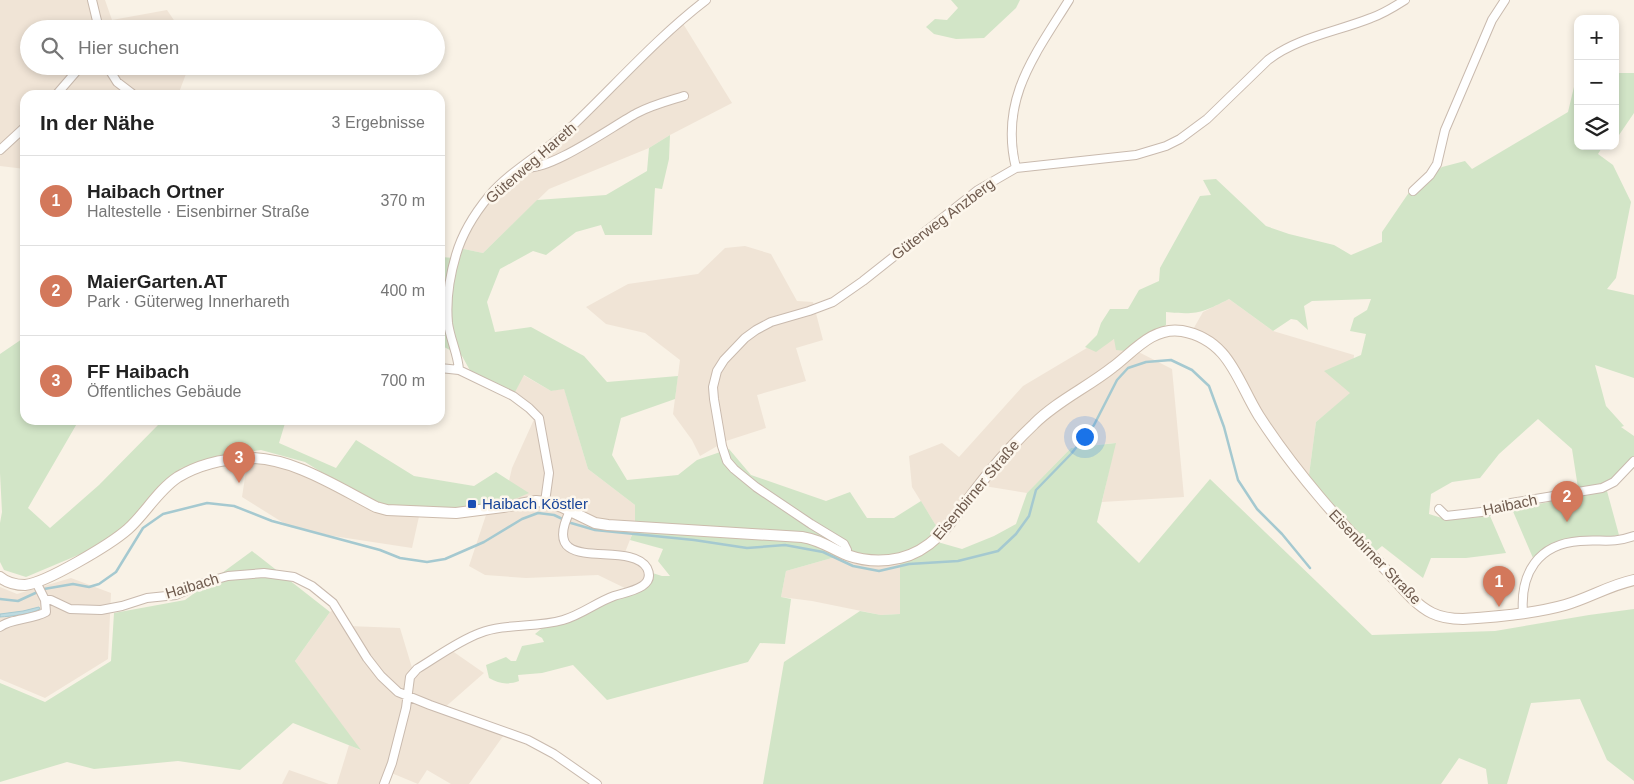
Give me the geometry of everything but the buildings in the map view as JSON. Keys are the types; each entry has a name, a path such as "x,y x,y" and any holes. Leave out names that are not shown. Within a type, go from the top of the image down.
{"main road":[{"name":"Eisenbirner Straße","path":"0,577 10,583 26,585 41,592 117,538 138,519 169,484 178,478 204,466 230,460 265,459 282,462 305,471 376,507 387,510 456,513 503,508 536,501 545,502 567,517 608,526 802,537 824,542 846,554 861,559 900,558 934,541 950,524 1013,445 1045,414 1102,376 1147,340 1164,331 1180,330 1201,337 1221,351 1235,371 1260,416 1324,504 1423,607 1432,613 1452,619 1481,618 1550,609 1568,604 1606,588 1634,580"}],"street":[{"path":"92,0 97,20"},
{"name":"Güterweg Hareth","path":"459,370 448,322 450,287 456,254 465,232 486,201 502,184 555,142 661,40 706,0"},
{"path":"1016,168 1013,154 1012,121 1018,91 1031,62 1069,0"},
{"name":"Güterweg Anzberg","path":"846,554 847,550 844,544 756,487 734,469 728,461 722,446 713,387 717,371 724,360 745,338 770,322 833,302 863,281 978,190 1016,168 1136,155 1166,146 1180,139 1207,118 1268,60 1279,52 1309,39 1371,19 1405,0"},
{"path":"1413,191 1430,175 1437,164 1445,130 1492,20 1504,0"},
{"path":"60,90 73,75"},
{"path":"113,75 117,82 127,90"},
{"path":"524,167 534,167 551,161 646,108 684,96"},
{"path":"0,150 20,132"},
{"path":"445,369 459,370 513,396 539,418 549,473 545,502"},
{"name":"Haibach","path":"1439,509 1446,516 1490,510 1511,503 1602,488 1614,482 1634,461"},
{"path":"384,784 392,763 408,697 410,677 417,669 480,633 502,628 563,620 613,596 634,590 644,584 648,574 644,564 639,561 624,556 583,554 571,548 564,540 567,517"},
{"path":"1523,613 1522,594 1525,581 1531,568 1542,556 1555,548 1572,542 1610,542 1634,536"},
{"name":"Haibach","path":"41,592 51,600 70,609 101,610 147,598 176,595 206,582 228,576 259,573 283,574 302,581 327,597 338,610 374,668 392,687 408,697 528,740 554,754 597,784"},
{"path":"0,627 7,623 28,619 46,612 41,592"}],"shaded area":[{"path":"0,0 105,0 112,20 20,20 20,75 186,75 180,90 20,90 20,168 0,166"},
{"path":"167,10 174,20 112,20"},
{"path":"682,22 732,103 649,148 549,189 483,253 459,248 491,196"},
{"path":"745,246 771,254 797,301 813,302 823,340 796,348 806,381 757,395 766,428 726,441 700,456 692,440 673,414 680,360 645,333 606,324 586,307 628,284 698,274 725,248"},
{"path":"1229,299 1273,331 1354,355 1351,393 1316,422 1309,475 1305,478 1229,360 1191,333 1203,312"},
{"path":"1107,336 1172,369 1184,497 1102,502 1115,443 1071,448 1027,493 978,485 943,531 935,524 912,487 909,456 942,443 959,457 1023,386"},
{"path":"523,375 551,391 564,388 588,469 635,505 635,527 624,555 634,558 648,575 644,583 631,591 598,575 526,578 485,575 469,566 488,509 503,507 512,468 536,415 513,396"},
{"path":"248,458 265,459 420,512 412,548 333,536 290,527 242,497"},
{"path":"846,554 901,558 900,614 881,615 812,601 781,597 786,571"},
{"path":"71,578 111,593 108,659 45,698 0,679 0,587 17,594"},
{"path":"336,608 348,626 400,628 413,671 448,648 484,673 443,709 506,732 469,784 451,784 427,770 418,784 389,772 384,784 337,784 349,745 360,750 295,661 330,612"},
{"path":"289,770 329,784 282,784"}],"green space":[{"path":"951,0 1020,0 1016,8 984,38 956,39 934,34 926,27 935,19 947,20 958,8"},
{"path":"1619,73 1634,73 1634,113 1619,135"},
{"path":"1574,87 1574,150 1600,150 1598,154 1613,165 1631,202 1616,278 1607,289 1634,295 1634,378 1595,365 1606,406 1624,426 1621,427 1634,436 1634,458 1620,473 1605,484 1578,488 1572,449 1538,419 1499,454 1480,478 1452,482 1431,494 1429,514 1448,520 1490,516 1506,553 1466,558 1431,558 1423,578 1382,546 1376,551 1326,497 1309,475 1316,422 1350,393 1324,371 1361,355 1366,334 1350,331 1354,318 1367,310 1371,299 1312,301 1304,306 1308,330 1297,320 1291,319 1273,331 1229,299 1199,312 1166,312 1166,325 1126,351 1116,350 1114,339 1096,352 1085,347 1097,335 1101,323 1110,309 1128,309 1139,290 1159,281 1160,268 1200,196 1211,195 1203,180 1216,179 1266,226 1289,234 1334,245 1351,255 1382,242 1382,232 1412,188 1442,167 1465,161 1472,169 1568,112"},
{"path":"670,135 669,159 662,189 655,188 652,235 605,235 601,225 576,232 546,255 533,251 500,269 487,302 495,332 531,327 584,356 607,382 678,376 675,399 621,418 612,455 627,480 678,475 697,460 729,449 751,475 826,501 850,492 867,518 894,518 921,501 935,524 943,531 934,541 962,549 994,536 1016,524 1027,493 1071,448 1116,443 1097,522 1139,563 1210,479 1372,635 1495,631 1634,609 1634,781 1607,760 1580,699 1531,703 1507,784 1488,784 1486,769 1459,758 1441,784 763,784 784,662 860,611 881,615 900,614 900,558 846,554 786,571 781,597 791,599 785,644 760,643 748,662 607,700 573,665 542,673 518,675 519,681 511,683 500,683 489,678 486,665 506,657 511,661 516,661 522,646 544,642 542,638 535,634 546,625 644,583 646,571 662,576 670,576 658,561 663,549 630,540 635,527 635,505 588,469 564,389 551,391 524,375 513,396 472,374 462,356 445,348 445,257 455,258 459,248 483,253 537,200 606,195 647,171 649,148"},
{"path":"20,340 20,425 76,425 28,508 50,528 99,485 158,425 284,425 279,443 336,468 356,440 414,476 474,486 496,472 529,493 504,504 465,509 386,507 360,496 305,462 261,450 232,454 181,468 120,531 83,553 26,577 4,570 0,562 0,523 2,512 0,473 0,354"},
{"path":"1607,491 1619,535 1548,548 1533,558 1512,509"},
{"path":"252,551 330,612 295,661 361,750 293,723 240,770 178,761 94,769 67,762 0,782 0,683 45,702 111,661 114,613 185,600"}],"water":[{"path":"39,607 40,609 31,613 0,617 0,614"}],"waterway":[{"path":"0,599 18,601 44,589 73,584 89,587 99,584 116,572 143,528 163,514 207,503 234,506 272,521 380,550 400,558 427,562 445,559 484,542 522,519 538,513 554,515 571,523 595,530 694,540 747,548 785,545 823,552 853,566 879,571 909,564 958,561 998,551 1016,534 1029,516 1036,490 1071,454 1094,425 1117,380 1128,368 1146,362 1171,360 1192,370 1209,386 1224,427 1238,480 1257,509 1282,534 1310,568"}],"place":[{"name":"FF Haibach","path":"239,483"},
{"name":"Haibach Köstler","path":"472,504"},
{"name":"MaierGarten.AT","path":"1567,522"},
{"name":"Haibach Ortner","path":"1499,607"}]}
